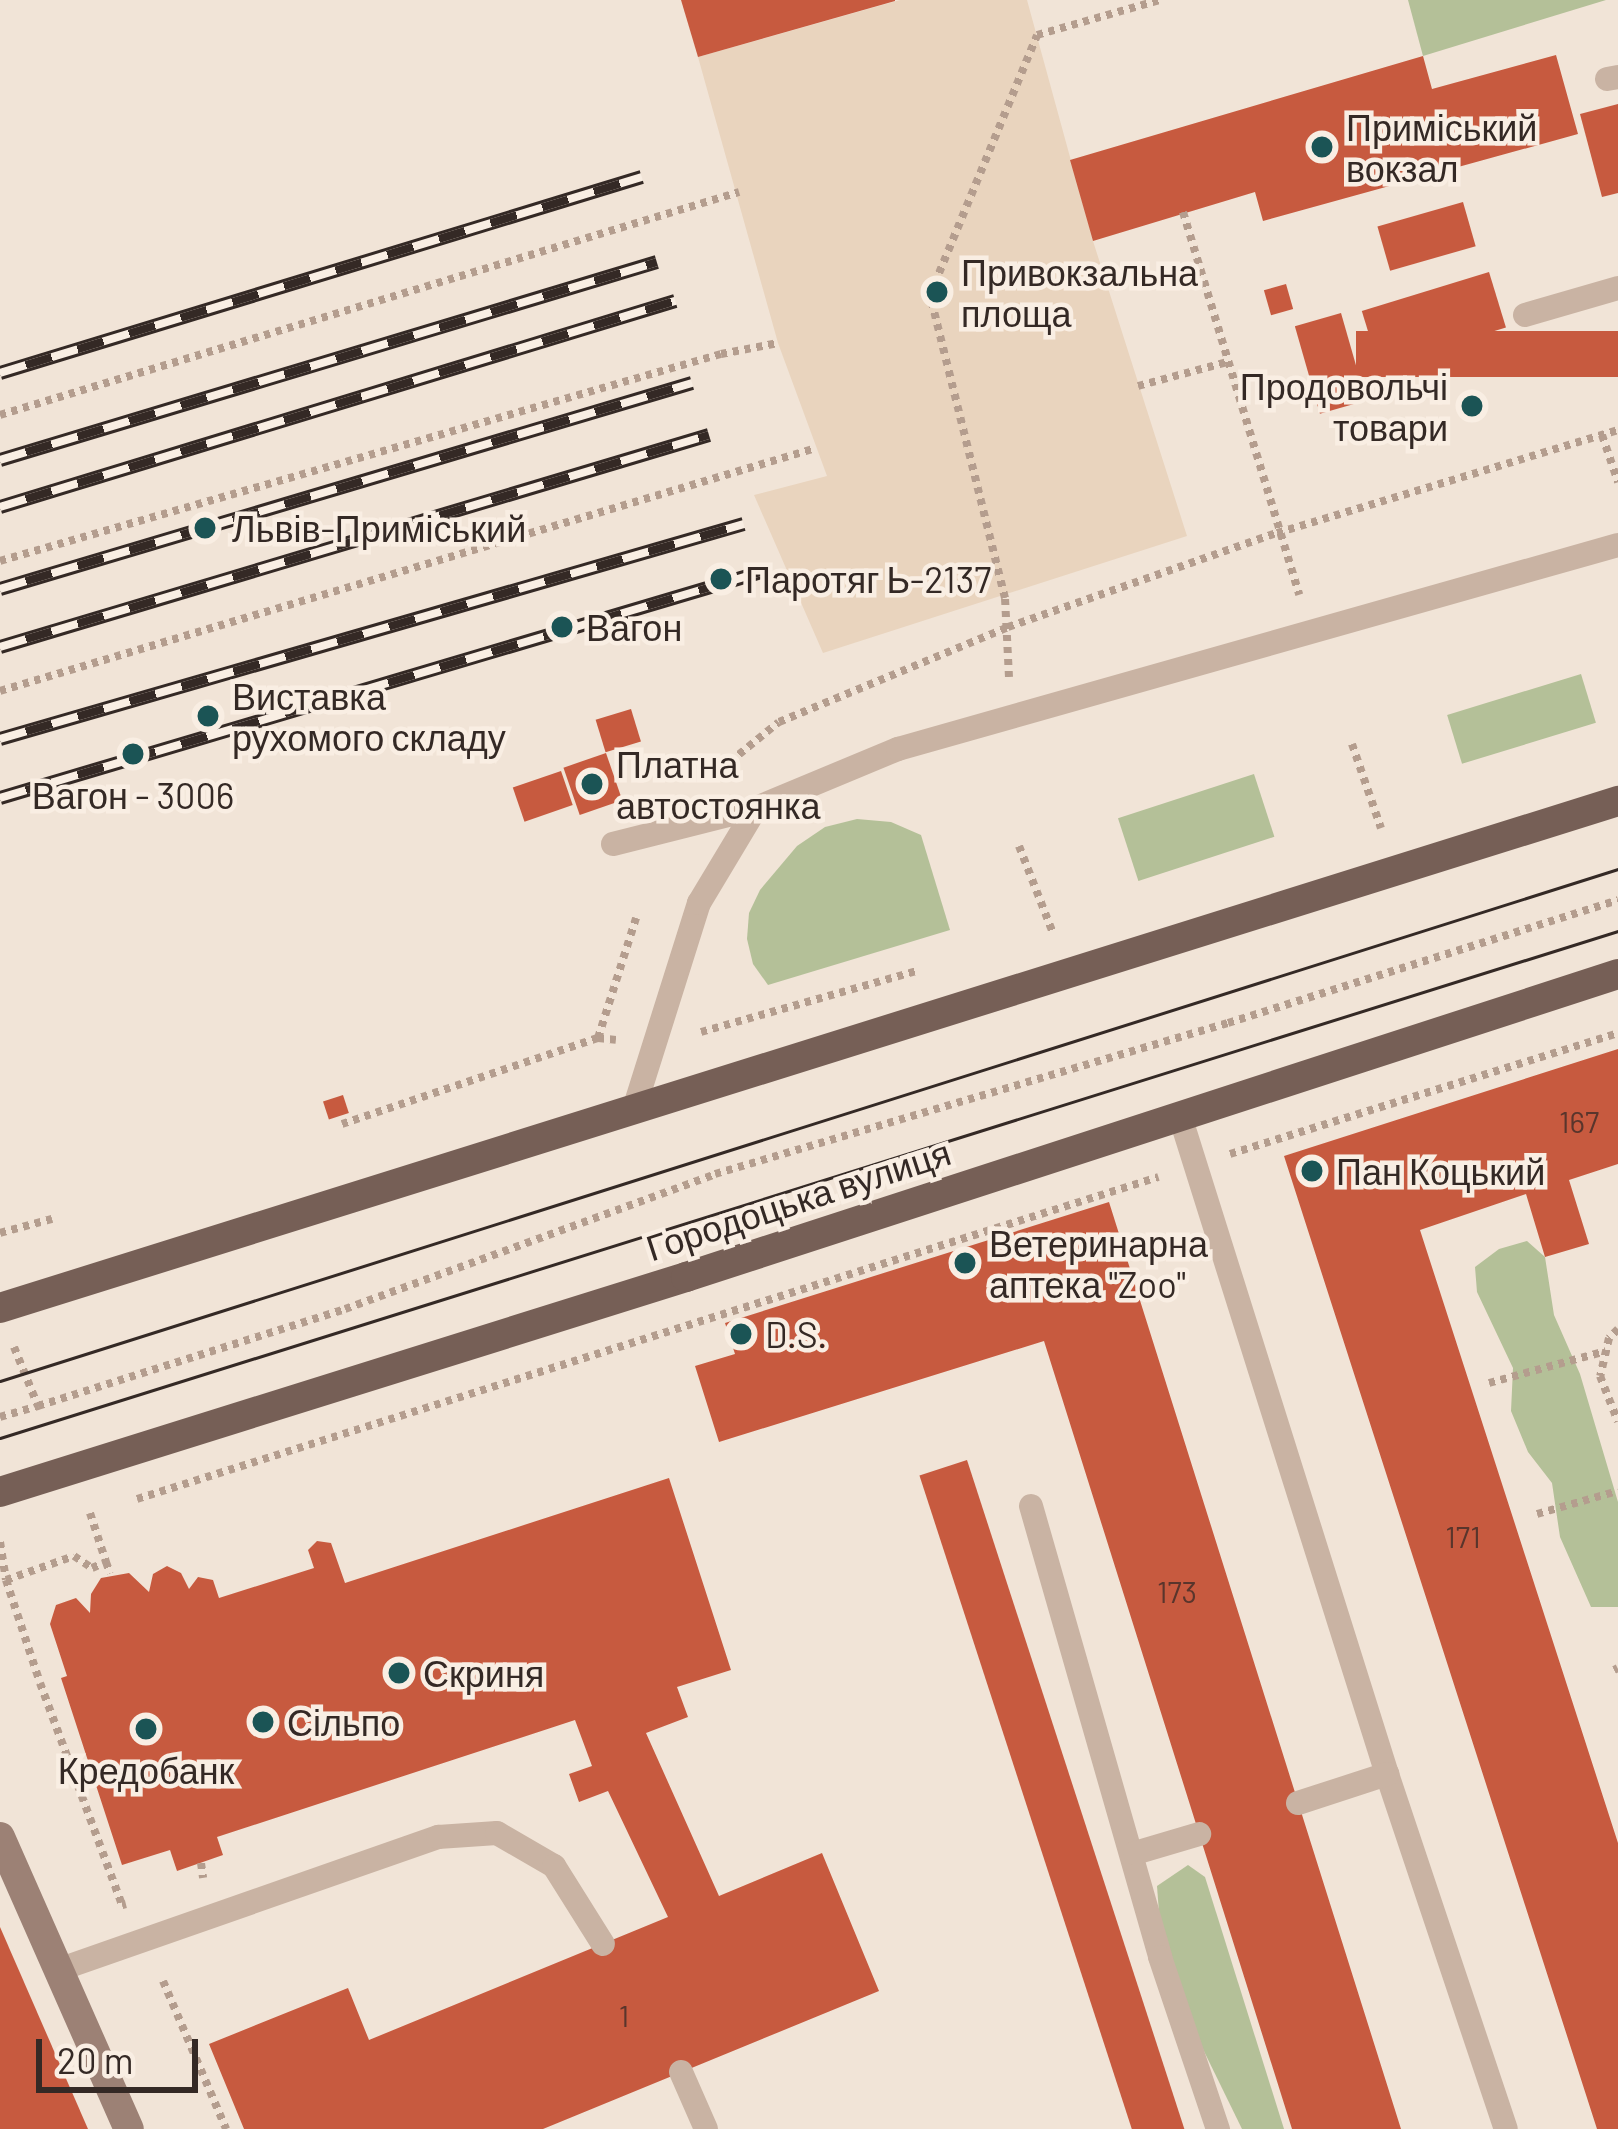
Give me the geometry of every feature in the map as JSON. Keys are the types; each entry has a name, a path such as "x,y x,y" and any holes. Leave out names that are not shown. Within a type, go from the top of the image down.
{"main road":[{"path":"0,1308 1618,801"},
{"name":"Городоцька вулиця","path":"0,1492 1618,974"}],"street":[{"path":"0,1837 129,2129"}],"lane":[{"path":"1526,315 1618,288"},
{"path":"613,844 755,808 898,749 1618,545"},
{"path":"634,1109 658,1044 698,903 755,808"},
{"path":"1180,1116 1387,1774 1506,2129"},
{"path":"1030,1506 1135,1852 1160,1957 1217,2129"},
{"path":"1298,1803 1387,1774"},
{"path":"58,1970 438,1837 497,1833 554,1866 603,1943"},
{"path":"1135,1852 1199,1834"},
{"path":"681,2072 706,2129"}],"path":[{"path":"1009,691 1008,627 930,295 1036,35 1160,0"},
{"path":"0,415 739,192"},
{"path":"1183,212 1300,597"},
{"path":"0,561 698,360 778,343"},
{"path":"1138,386 1227,362"},
{"path":"705,783 779,722 1008,627 1277,533 1618,430"},
{"path":"1602,434 1618,482"},
{"path":"0,691 813,448"},
{"path":"1352,744 1381,828"},
{"path":"1019,846 1053,933"},
{"path":"0,1418 346,1309 715,1174 1228,1024 1618,900"},
{"path":"598,1038 636,918"},
{"path":"120,1504 659,1339 1618,1034"},
{"path":"342,1124 598,1038 658,1044"},
{"path":"0,1233 52,1220"},
{"path":"1618,1329 1600,1376 1618,1422"},
{"path":"1489,1383 1606,1351"},
{"path":"31,1383 38,1406"},
{"path":"1538,1514 1618,1491"},
{"path":"90,1513 110,1573"},
{"path":"0,1542 6,1580 122,1905"},
{"path":"6,1580 74,1556 92,1568 106,1562"},
{"path":"164,1981 226,2129"}],"green space":[{"path":"1408,0 1606,0 1423,56"},
{"path":"1581,674 1596,723 1462,764 1447,715"},
{"path":"1254,774 1274,837 1138,881 1118,818"},
{"path":"857,819 891,822 921,835 950,930 768,985 753,964 747,939 749,913 760,890 797,846 825,827"},
{"path":"1527,1241 1545,1257 1554,1315 1580,1374 1618,1502 1618,1607 1591,1607 1560,1537 1552,1483 1528,1452 1511,1411 1513,1368 1477,1292 1475,1267 1499,1249"},
{"path":"1188,1865 1205,1877 1284,2129 1242,2129 1198,2039 1161,1939 1157,1886"}],"shaded area":[{"name":"Привокзальна площа","path":"900,0 1027,0 1093,241 1187,536 823,653 754,495 827,476 778,343 698,57"}],"building":[{"path":"681,0 895,0 895,1 698,57"},
{"name":"Приміський вокзал","path":"1556,55 1578,134 1263,221 1255,192 1093,241 1070,160 1423,56 1432,89"},
{"path":"1618,104 1618,193 1602,197 1580,114"},
{"path":"1463,202 1476,246 1390,271 1377,227"},
{"path":"1489,272 1506,327 1379,366 1362,311"},
{"path":"1286,284 1293,309 1271,315 1264,290"},
{"path":"1341,313 1366,400 1320,414 1295,326"},
{"path":"1356,331 1618,331 1618,377 1356,377"},
{"path":"631,709 641,742 606,752 596,720"},
{"name":"Платна автостоянка","path":"606,753 622,800 580,815 563,768"},
{"path":"561,771 573,805 524,822 513,788"},
{"path":"1618,1049 1618,1164 1569,1180 1589,1244 1545,1257 1526,1194 1420,1230 1618,1843 1618,2129 1597,2129 1284,1156"},
{"path":"343,1095 349,1113 329,1120 323,1101"},
{"path":"1109,1202 1401,2129 1292,2129 1044,1341 719,1442 695,1366 735,1354 725,1323"},
{"path":"967,1460 1184,2129 1132,2129 919,1475"},
{"path":"669,1478 731,1670 677,1687 688,1717 646,1733 719,1896 822,1853 879,1991 543,2129 244,2129 209,2044 348,1988 369,2040 668,1917 608,1791 579,1802 569,1774 592,1766 575,1720 217,1837 223,1855 177,1871 170,1850 122,1865 61,1678 67,1676 50,1624 56,1605 76,1598 90,1613 91,1594 101,1578 129,1573 149,1592 153,1574 167,1566 181,1573 189,1589 198,1577 213,1580 219,1598 314,1568 308,1550 317,1541 331,1543 345,1583"},
{"path":"0,1927 17,1966 88,2129 0,2129"}],"tram line":[{"path":"0,1381 1618,869"},
{"path":"0,1438 1618,931"}],"railway":[{"path":"0,373 642,177"},
{"path":"0,460 657,262"},
{"path":"0,507 675,301"},
{"path":"0,589 692,383"},
{"path":"0,647 709,435"},
{"path":"0,739 744,524"},
{"path":"0,798 761,572"}],"place":[{"name":"Приміський вокзал","path":"1322,147"},
{"name":"Привокзальна площа","path":"937,292"},
{"name":"Продовольчі товари","path":"1472,406"},
{"name":"Львів-Приміський","path":"205,528"},
{"name":"Паротяг Ь-2137","path":"721,579"},
{"name":"Вагон","path":"562,627"},
{"name":"Виставка рухомого складу","path":"208,716"},
{"name":"Вагон - 3006","path":"133,754"},
{"name":"Платна автостоянка","path":"592,784"},
{"name":"Пан Коцький","path":"1312,1171"},
{"name":"Ветеринарна аптека \"Zoo\"","path":"965,1263"},
{"name":"D.S.","path":"741,1334"},
{"name":"Скриня","path":"399,1673"},
{"name":"Сільпо","path":"263,1722"},
{"name":"Кредобанк","path":"146,1729"}]}
